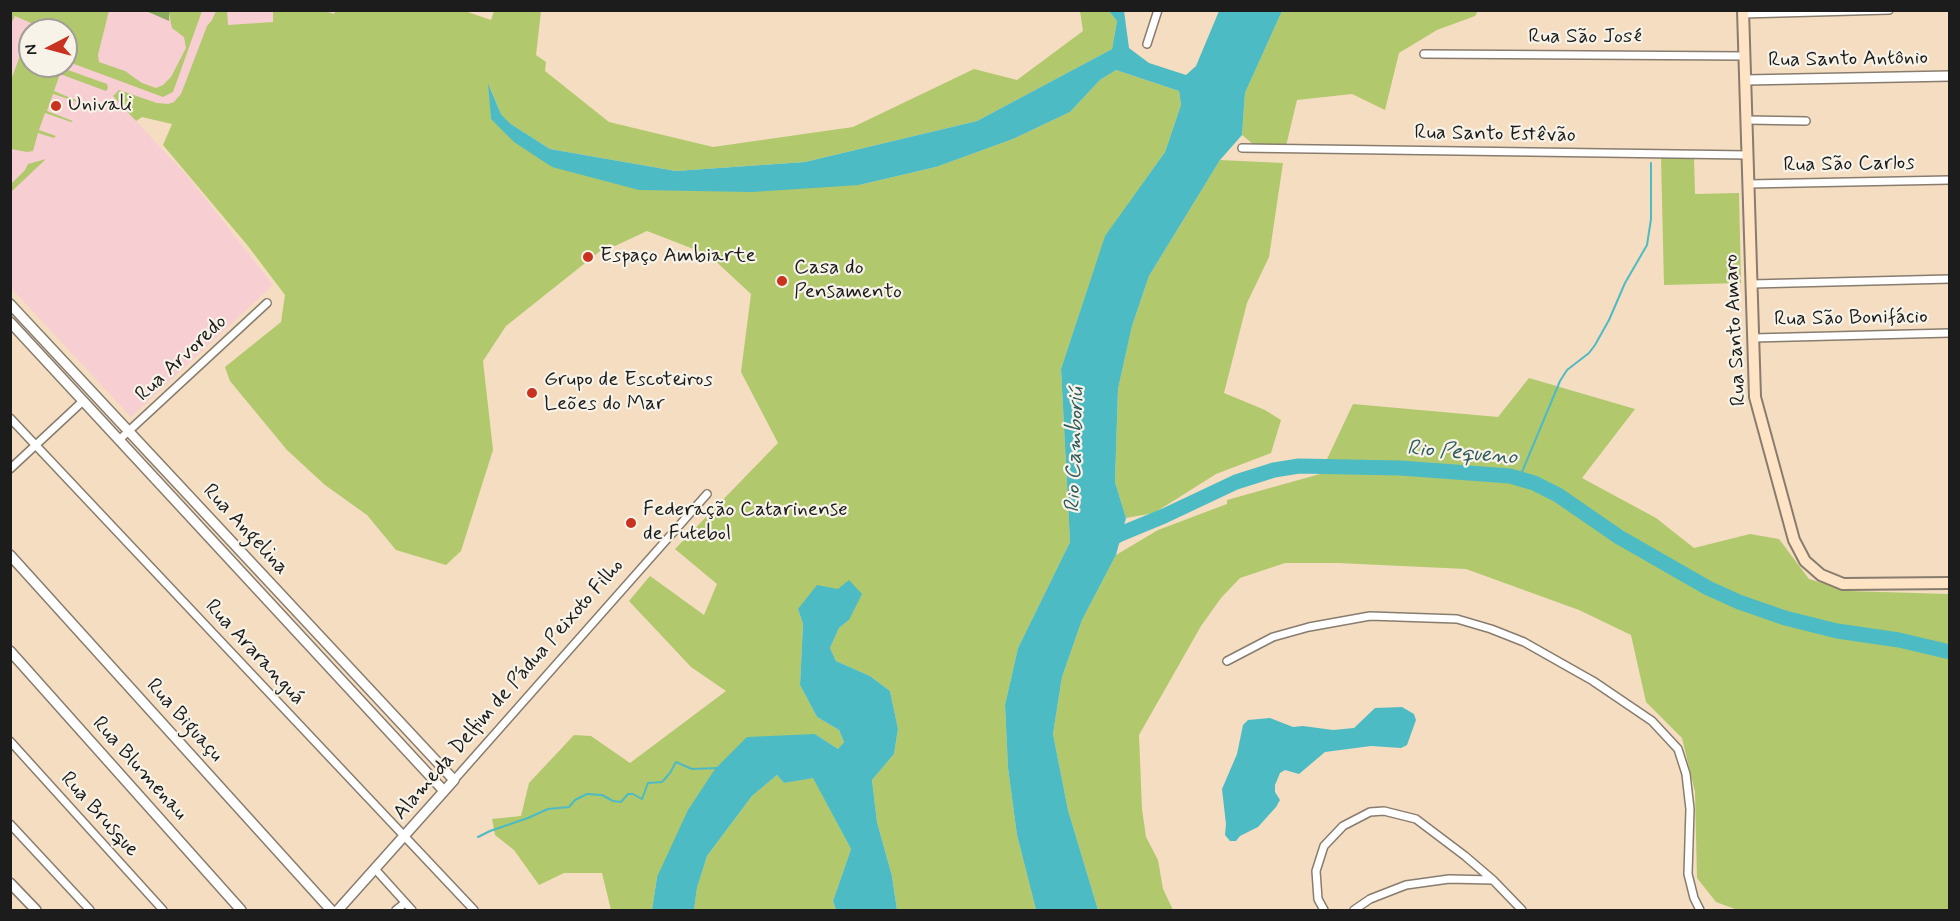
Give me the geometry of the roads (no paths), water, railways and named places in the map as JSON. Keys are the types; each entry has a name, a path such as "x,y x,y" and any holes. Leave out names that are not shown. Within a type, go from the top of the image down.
{"main road":[{"name":"Rua Santo Amaro","path":"1743,12 1755,397 1794,540 1805,561 1821,575 1843,584 1950,583"}],"street":[{"path":"1147,44 1158,10"},
{"path":"1743,12 1889,10"},
{"name":"Rua São José","path":"1424,54 1745,56"},
{"name":"Rua Santo Antônio","path":"1746,80 1950,76"},
{"path":"1748,120 1806,121"},
{"name":"Rua Santo Estêvão","path":"1242,148 1748,155"},
{"name":"Rua São Carlos","path":"1749,184 1950,180"},
{"path":"1752,284 1950,279"},
{"name":"Rua Arvoredo","path":"119,440 267,303"},
{"name":"Rua Angelina","path":"10,304 454,780"},
{"name":"Rua Angelina","path":"10,322 444,791"},
{"name":"Rua São Bonifácio","path":"1753,338 1950,333"},
{"path":"10,469 83,401"},
{"name":"Rua Araranguá","path":"10,418 474,910"},
{"name":"Alameda Delfim de Pádua Peixoto Filho","path":"338,910 707,494"},
{"path":"203,530 213,522"},
{"name":"Rua Biguaçu","path":"10,555 331,910"},
{"path":"1227,661 1273,637 1309,627 1370,616 1457,619 1524,642 1593,681 1652,721 1678,749 1686,774 1690,809 1688,874 1694,898 1700,910"},
{"name":"Rua Blumenau","path":"10,651 241,910"},
{"name":"Rua Brusque","path":"10,741 163,910"},
{"path":"1324,910 1318,899 1316,871 1324,846 1343,826 1370,812 1384,811 1416,819 1493,880 1522,910"},
{"path":"10,824 90,910"},
{"path":"375,869 411,910"},
{"path":"1354,910 1370,899 1406,885 1449,879 1493,880"},
{"path":"10,883 36,910"},
{"path":"396,910 405,903"}],"water":[{"name":"Rio Camboriú","path":"1109,11 1124,11 1129,48 1149,63 1186,75 1196,66 1219,11 1282,11 1245,93 1242,135 1220,160 1149,276 1132,326 1118,389 1115,482 1126,518 1116,555 1082,620 1062,677 1053,734 1068,810 1098,910 1036,910 1017,835 1008,768 1005,705 1018,648 1070,542 1061,369 1105,236 1165,152 1181,105 1179,91 1116,70 1100,80 1070,112 1013,139 936,167 859,185 752,192 639,190 552,167 514,142 491,119 488,83 503,119 550,149 676,171 805,162 977,121 1112,49 1117,21"},
{"path":"849,580 862,594 849,620 839,628 830,648 836,661 870,676 890,691 898,729 894,754 872,780 877,822 892,876 897,910 836,910 833,901 851,849 813,778 784,783 777,775 752,796 707,856 697,888 694,910 652,910 657,877 688,810 715,769 747,737 815,734 838,749 844,742 839,730 817,717 800,685 803,624 798,609 817,585 838,589"},
{"path":"1402,707 1414,714 1416,720 1407,745 1401,748 1371,746 1325,752 1299,774 1285,770 1280,773 1275,785 1275,792 1280,800 1258,827 1240,836 1236,841 1230,841 1225,835 1222,789 1237,754 1243,725 1248,720 1270,718 1293,727 1333,730 1354,728 1375,708"}],"waterway":[{"path":"499,114 510,125"},
{"path":"1518,479 1560,381 1567,370 1589,353 1595,345 1625,283 1647,245 1651,219 1651,163"},
{"name":"Rio Pequeno","path":"1105,543 1236,482 1274,470 1299,466 1400,468 1510,476 1534,483 1558,495 1619,537 1708,588 1739,602 1785,618 1837,631 1899,640 1950,652"},
{"path":"478,837 548,809 569,807 575,800 587,794 602,795 613,801 621,802 628,794 642,799 648,783 662,782 676,762 692,769 718,768"}],"place":[{"name":"Univali","path":"56,106"},
{"name":"Espaço Ambiarte","path":"588,257"},
{"name":"Casa do Pensamento","path":"782,281"},
{"name":"Grupo de Escoteiros Leões do Mar","path":"532,393"},
{"name":"Federação Catarinense de Futebol","path":"631,523"}]}
